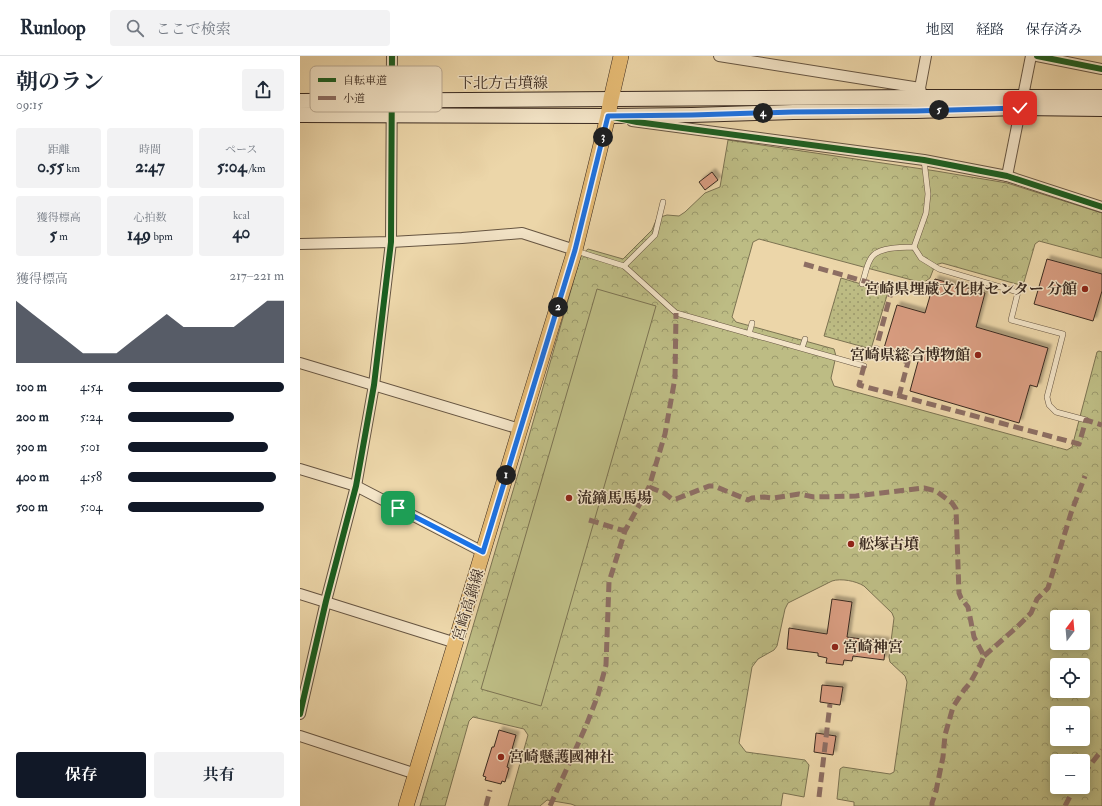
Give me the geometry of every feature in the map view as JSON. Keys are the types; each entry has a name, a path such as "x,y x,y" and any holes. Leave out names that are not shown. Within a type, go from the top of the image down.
{"main road":[{"name":"宮崎高鍋線","path":"406,806 575,250 621,56"}],"street":[{"path":"719,56 921,92 926,56"},
{"path":"1007,176 1030,56"},
{"path":"1037,56 1102,69"},
{"name":"下北方古墳線","path":"442,101 853,98 921,92 1022,102"},
{"path":"300,115 608,116 916,111 1102,97"},
{"path":"1022,102 1102,109"},
{"path":"300,714 326,601 356,486 374,385 391,242 392,112"},
{"path":"608,116 638,122 924,160 1007,176 1102,207"},
{"path":"300,244 391,242 462,238 522,232 575,250"},
{"path":"300,363 520,429"},
{"path":"300,468 356,486 483,552"},
{"path":"300,594 456,643"},
{"path":"300,736 416,774"}],"lane":[{"path":"914,247 926,213 928,194 924,160"},
{"path":"624,266 655,235 663,202"},
{"path":"862,284 870,258 882,250 914,247"},
{"path":"914,247 922,258 939,269 1018,292 1011,320 1063,334 1047,397 1049,405 1056,412 1086,420"},
{"path":"575,250 624,266 676,313 864,366"},
{"path":"749,334 752,324"},
{"path":"802,348 805,338"}],"green space":[{"path":"728,140 1007,183 1102,213 1102,258 1039,241 1035,244 1024,282 1020,285 942,263 935,265 930,278 923,283 759,239 753,242 732,317 736,322 834,349 836,356 831,378 834,386 1067,450 1072,447 1097,352 1102,352 1102,806 854,806 854,802 837,799 840,769 843,767 890,774 894,772 907,682 905,676 890,662 889,657 894,618 892,613 861,584 853,581 840,580 832,581 788,603 785,609 777,646 774,650 758,659 752,667 739,743 746,752 805,760 809,765 804,797 783,793 781,806 576,806 547,800 540,806 508,806 528,735 524,729 473,717 469,721 445,806 420,806 581,255 588,249 623,259 652,230 657,218 667,215 679,216 705,193 720,187"},
{"path":"841,278 888,292 871,349 824,336"},
{"name":"流鏑馬馬場","path":"597,289 656,306 541,706 481,689"}],"building":[{"path":"712,172 718,180 705,190 699,182"},
{"name":"宮崎県埋蔵文化財センター 分館","path":"1047,259 1102,274 1102,291 1093,321 1034,304"},
{"name":"宮崎県総合博物館","path":"935,279 985,293 976,327 1048,348 1037,387 1030,385 1019,423 910,391 919,358 884,348 897,305 925,313"},
{"path":"832,599 852,602 847,637 886,641 884,660 853,656 852,661 844,660 843,665 826,663 827,658 818,656 818,653 787,649 789,628 827,634"},
{"path":"822,685 843,687 840,705 820,702"},
{"name":"宮崎懸護國神社","path":"499,730 516,735 507,767 509,768 505,782 502,781 501,784 485,780 486,777 483,776"},
{"path":"816,733 836,736 833,755 814,752"}],"marked path":[{"path":"804,264 892,289 875,353 868,351 859,385 1079,444 1086,420 1102,425"},
{"path":"550,806 586,726 598,695 606,665 609,582 625,531 649,487 665,434 675,378 676,313"},
{"path":"875,353 908,362 899,396"},
{"path":"984,656 1031,613 1037,599 1048,588 1071,513 1085,476"},
{"path":"649,487 664,493 672,499 676,499 709,486 714,486 748,500 752,498 773,498 799,494 814,497 856,496 924,488 936,491 952,503 956,509 959,593 968,607 974,637 984,656 970,683 953,707 945,735 943,757 932,806"},
{"path":"589,520 625,531"},
{"path":"819,797 830,704"},
{"path":"1090,765 1102,750"},
{"path":"486,806 490,790"},
{"path":"1065,806 1071,794"}],"cycle path":[{"path":"392,56 392,66"},
{"path":"1037,56 1102,69"},
{"path":"300,714 326,601 356,486 374,385 391,242 392,112"},
{"path":"608,116 637,122 924,160 1007,176 1102,207"}],"place":[{"name":"宮崎県埋蔵文化財センター 分館","path":"1085,289"},
{"name":"宮崎県総合博物館","path":"978,355"},
{"name":"流鏑馬馬場","path":"569,498"},
{"name":"舩塚古墳","path":"851,544"},
{"name":"宮崎神宮","path":"835,647"},
{"name":"宮崎懸護國神社","path":"501,757"}],"route":[{"path":"398,508 483,552 575,250 608,116 1020,108"}]}
